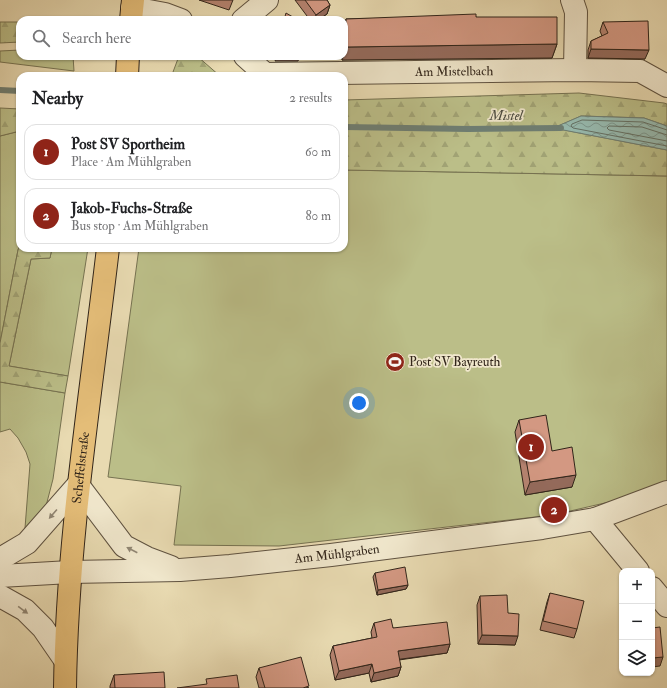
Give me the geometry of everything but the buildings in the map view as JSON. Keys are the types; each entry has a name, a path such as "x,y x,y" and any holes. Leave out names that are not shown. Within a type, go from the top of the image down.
{"main road":[{"path":"127,72 128,60"},
{"name":"Scheffelstraße","path":"65,688 65,660 70,572 78,485 107,252"}],"street":[{"path":"248,16 267,0"},
{"path":"572,0 576,12 575,70"},
{"path":"132,9 170,16"},
{"name":"Am Mistelbach","path":"249,60 263,72"},
{"name":"Am Mistelbach","path":"348,73 575,70 640,72 667,86"},
{"path":"0,559 27,543 78,485 124,546 147,558 180,570"},
{"name":"Am Mühlgraben","path":"0,576 70,572 180,570 284,561 542,528 595,519 667,492"},
{"path":"595,519 636,568"},
{"path":"655,592 667,606"},
{"path":"0,596 25,610 43,628 65,660"}],"green space":[{"path":"0,22 16,22 16,42 0,43"},
{"path":"16,50 16,60 73,60 74,71 0,62 0,51"},
{"path":"178,60 202,60 215,72 173,72"},
{"path":"579,93 664,103 667,104 667,126 644,118 581,116 554,128 667,150 667,176 348,170 348,100"},
{"path":"0,108 16,109 16,132 0,136"},
{"path":"16,132 16,252 18,252 0,343 0,136"},
{"name":"Post SV Bayreuth","path":"348,170 667,176 667,483 622,499 553,515 279,546 174,545 181,486 108,477 138,252 348,252"},
{"path":"18,252 51,252 50,258 31,259 9,366 68,376 65,393 0,382 0,343"},
{"path":"51,252 87,252 68,376 9,366 31,259 50,258"},
{"path":"0,382 65,393 53,479 46,506 35,522 25,528 30,464 26,452 18,438 10,429 0,432"}],"water":[{"path":"581,116 644,118 667,126 667,150 553,128"}],"waterway":[{"name":"Mistel","path":"0,90 16,91"},
{"name":"Mistel","path":"348,127 468,129 561,128"}],"place":[{"name":"Post SV Bayreuth","path":"395,362"},
{"name":"Post SV Sportheim","path":"531,447"},
{"name":"Jakob-Fuchs-Straße","path":"554,510"}]}
